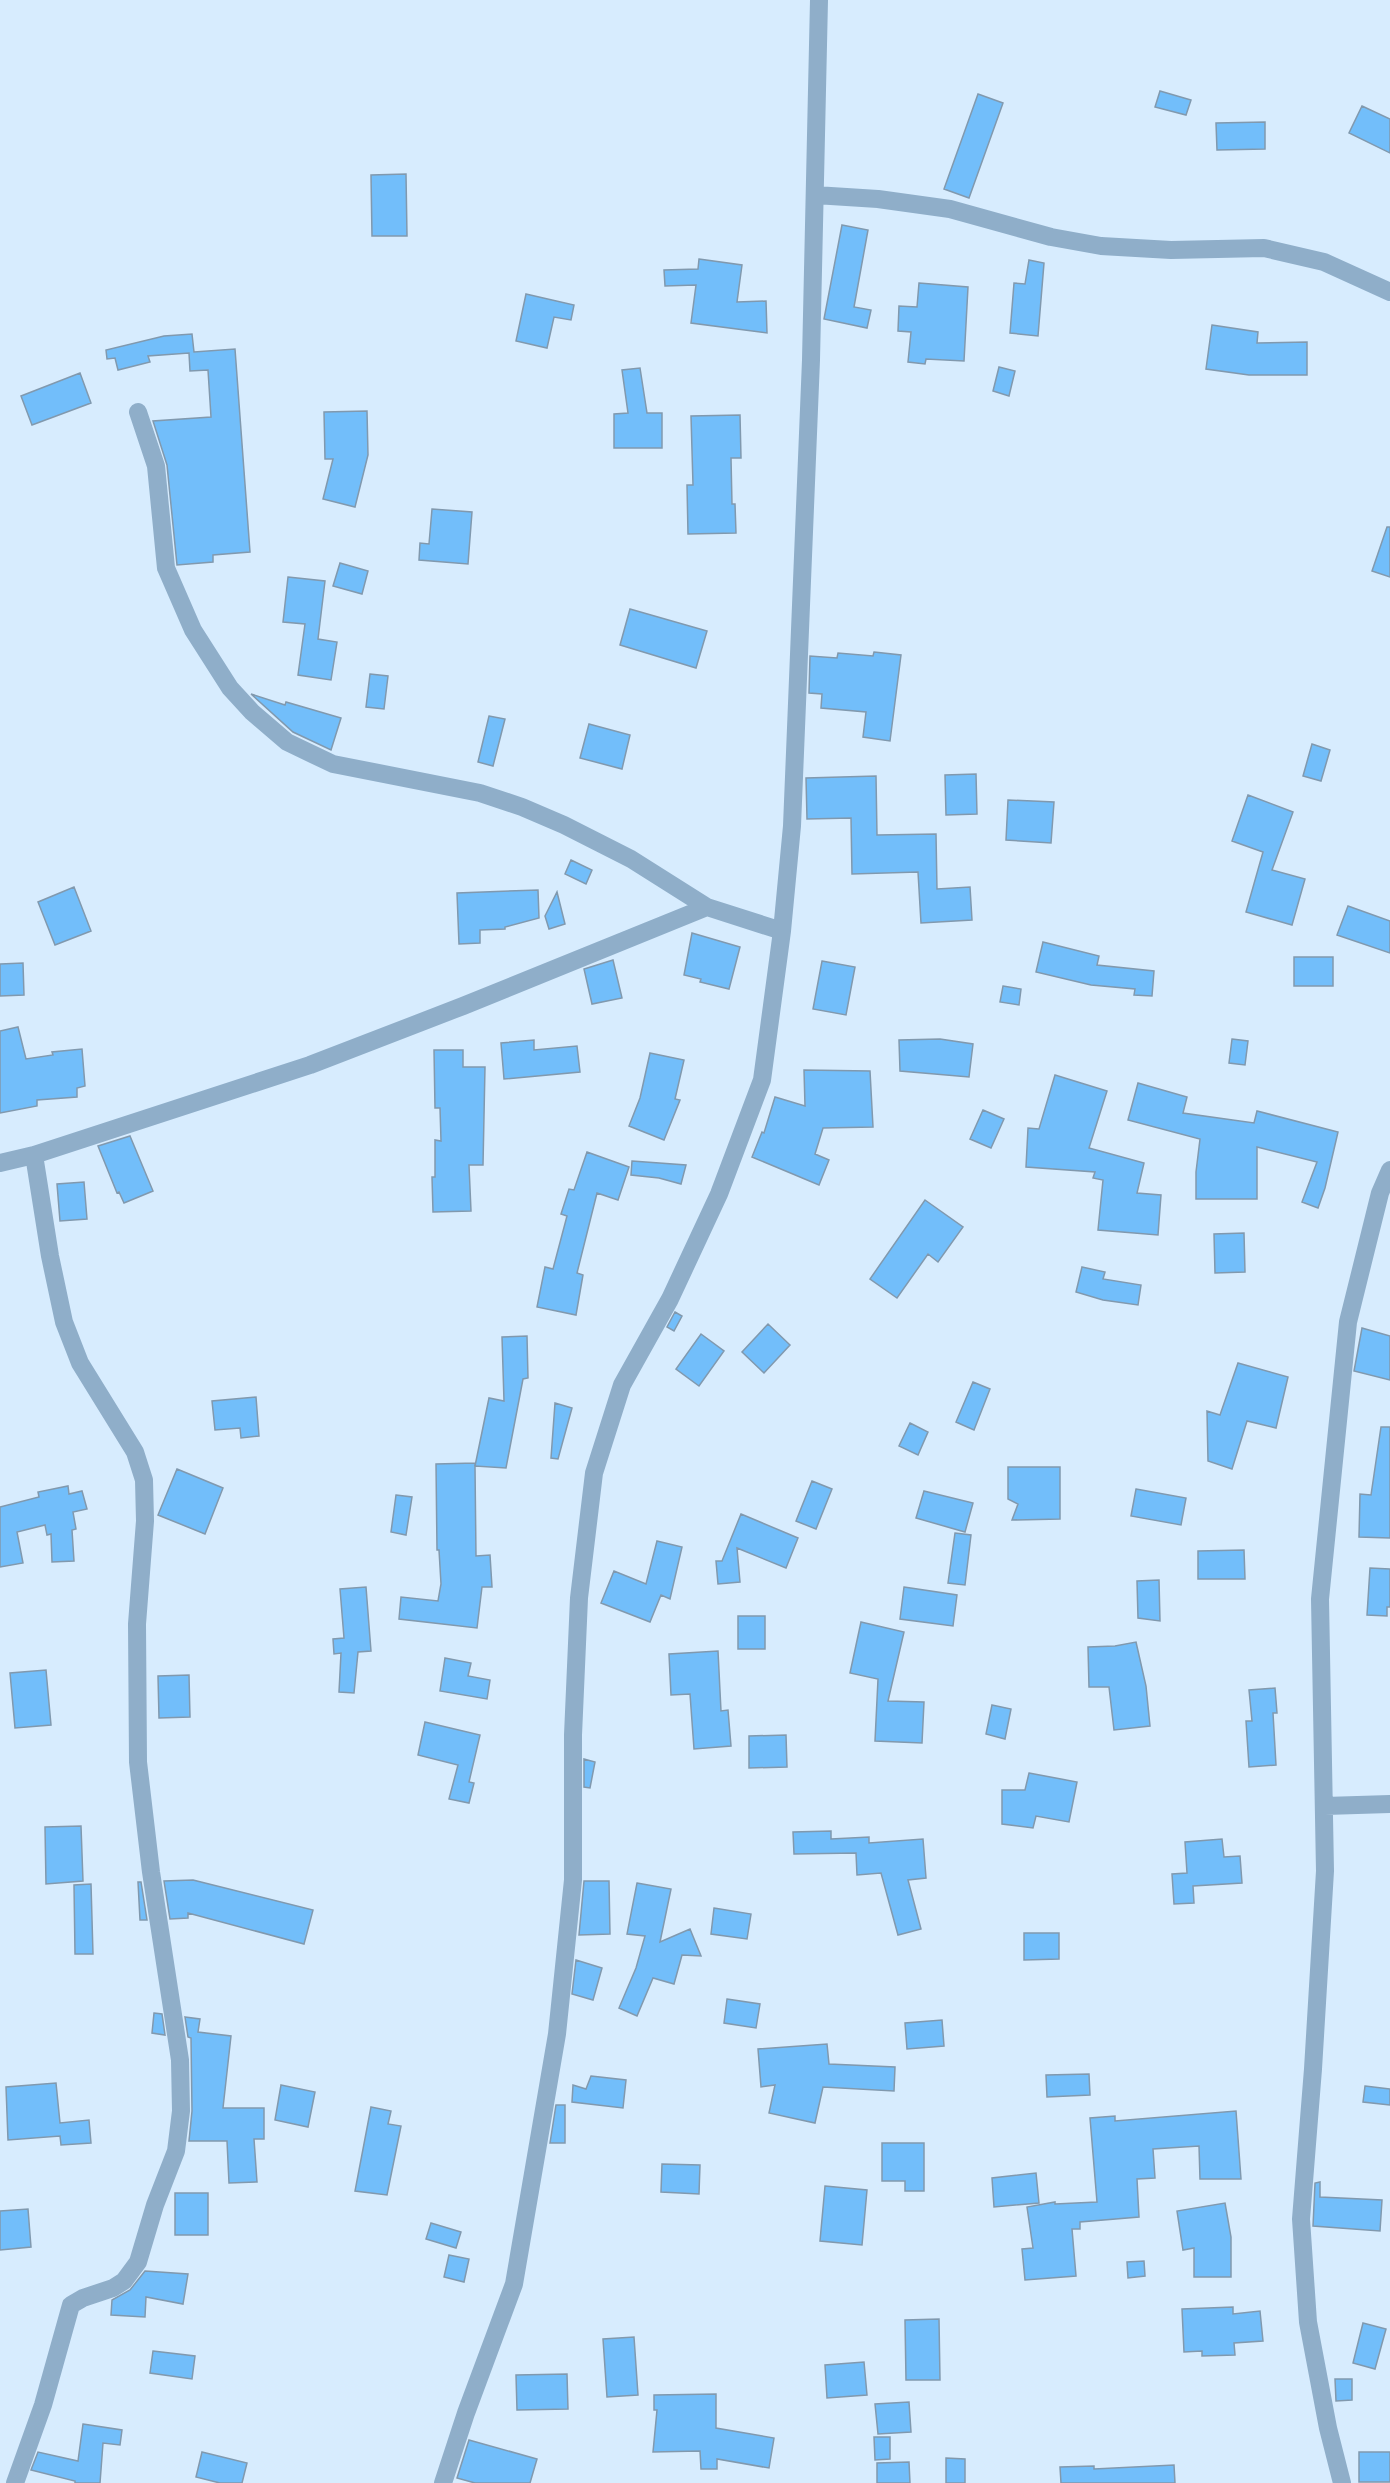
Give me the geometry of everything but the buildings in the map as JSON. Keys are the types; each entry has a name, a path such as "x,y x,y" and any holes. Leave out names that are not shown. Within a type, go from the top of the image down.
{"street":[{"path":"448,2482 466,2413 514,2284 557,2034 573,1880 573,1735 579,1598 594,1473 622,1385 670,1299 719,1194 762,1080 782,931 792,826 801,631 819,0"},
{"path":"815,195 878,199 951,209 1051,237 1101,246 1172,250 1264,248 1324,262 1390,292"},
{"path":"138,412 156,466 166,568 193,630 230,688 252,712 287,742 333,764 480,793 564,825 631,859 707,907 782,931"},
{"path":"0,1163 34,1155 310,1065 707,907"},
{"path":"15,2483 43,2405 71,2306 83,2298 113,2288 124,2281 138,2262 155,2205 176,2151 181,2110 180,2060 153,1882 138,1762 137,1624 145,1521 144,1480 135,1452 80,1364 64,1322 50,1256 34,1155"},
{"path":"1342,2483 1328,2428 1308,2322 1300,2219 1319,1983 1325,1871 1320,1599 1348,1322 1380,1193 1390,1170"},
{"path":"1325,1806 1390,1804"}]}
